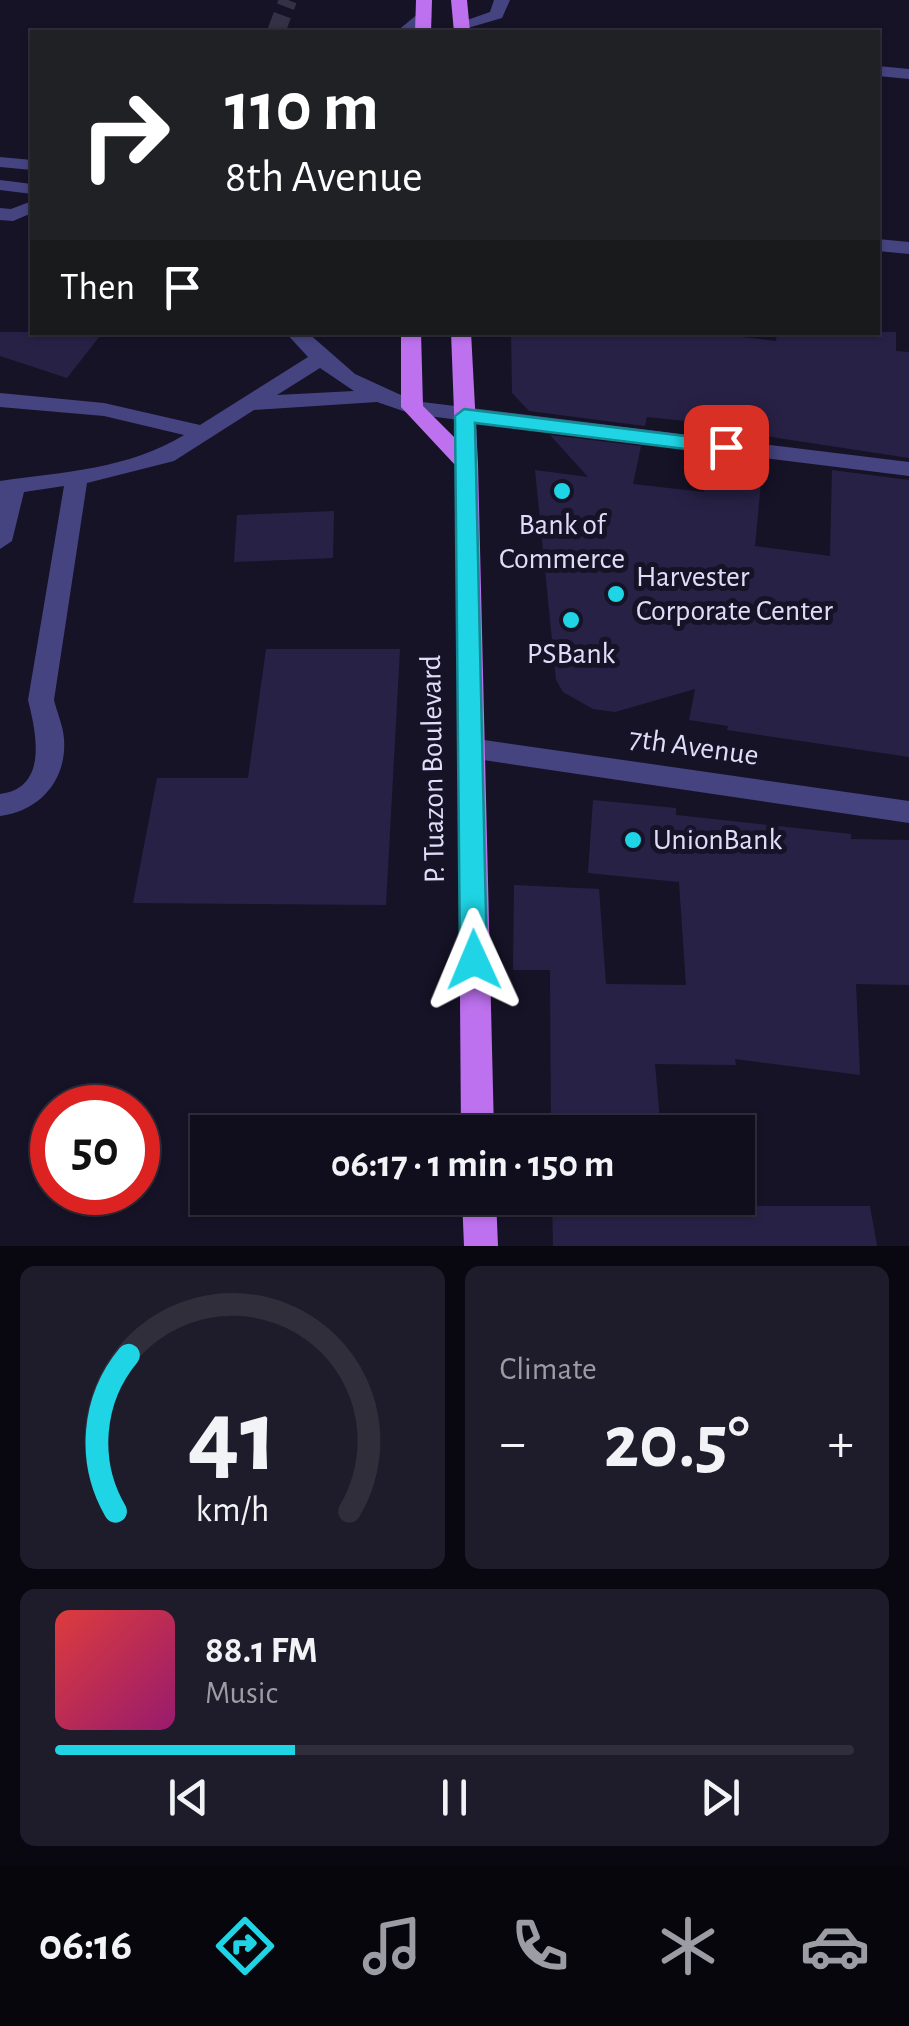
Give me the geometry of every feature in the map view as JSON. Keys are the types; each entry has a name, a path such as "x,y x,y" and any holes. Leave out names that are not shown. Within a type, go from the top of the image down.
{"main road":[{"path":"459,0 462,29"},
{"path":"411,335 412,408 467,464"},
{"name":"P. Tuazon Boulevard","path":"461,335 467,464 478,1115"},
{"path":"480,1215 481,1246"}],"street":[{"path":"462,29 498,15 502,0"},
{"path":"880,71 909,74"},
{"path":"0,162 30,164"},
{"path":"0,186 30,188"},
{"path":"0,214 13,215 30,208"},
{"path":"880,245 909,248"},
{"path":"297,335 318,359 373,397 412,408 909,469"},
{"path":"0,541 7,487 142,465 166,456 254,404 318,359"},
{"path":"254,404 373,397"},
{"path":"0,400 97,409 166,421 206,434"},
{"path":"0,805 13,806 32,794 46,774 51,731 41,700 77,475"},
{"name":"7th Avenue","path":"470,748 909,812"}],"building":[{"path":"0,332 101,335 67,378 0,356"},
{"path":"896,332 896,351 909,352 909,458 765,436 765,440 712,434 714,424 647,417 645,426 529,411 512,393 511,335 725,335 776,341 777,335"},
{"path":"550,435 641,446 633,484 704,492 709,455 763,462 755,546 830,556 832,470 909,480 909,757 727,730 728,726 689,720 695,689 615,712 593,709 563,692 556,680 535,470 588,477"},
{"path":"334,511 333,558 234,562 237,515"},
{"path":"266,649 400,649 386,905 133,903 157,778 248,778"},
{"path":"593,800 676,808 676,815 851,834 851,839 909,840 909,985 856,984 860,1075 735,1059 736,1065 655,1064 660,1115 551,1115 550,970 513,970 514,885 599,889 606,984 686,985 679,882 588,873"},
{"path":"755,1206 870,1206 877,1246 553,1246 552,1215 755,1215"}],"tunnel":[{"path":"277,30 288,0"}],"place":[{"name":"Bank of Commerce","path":"562,491"},
{"name":"Harvester Corporate Center","path":"616,594"},
{"name":"PSBank","path":"571,620"},
{"name":"UnionBank","path":"633,840"}],"route":[{"path":"474,960 464,416 726,447"}]}
